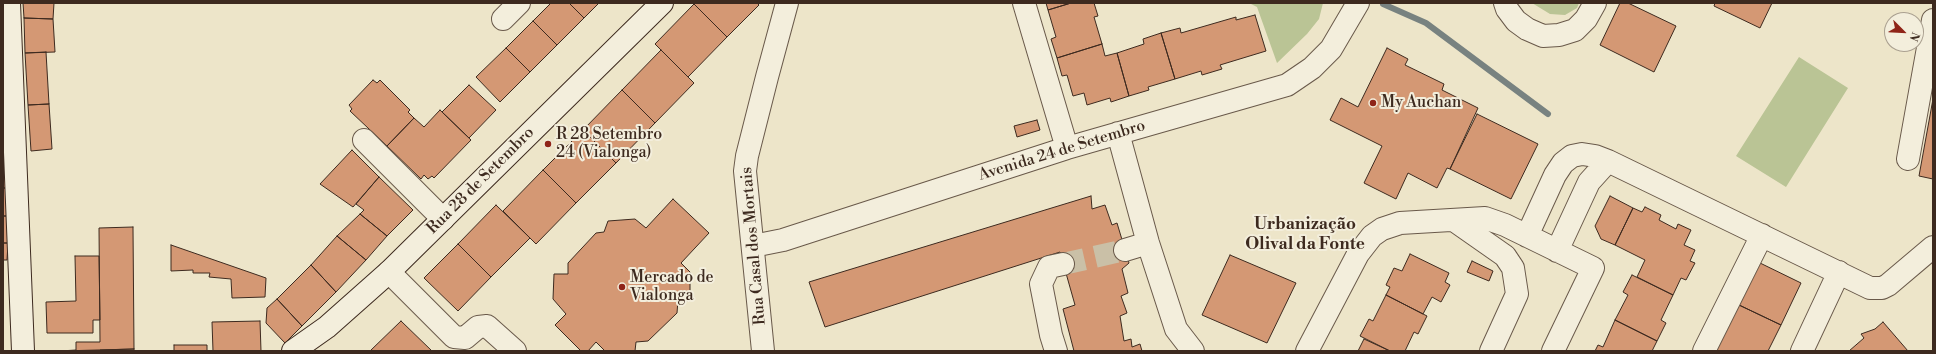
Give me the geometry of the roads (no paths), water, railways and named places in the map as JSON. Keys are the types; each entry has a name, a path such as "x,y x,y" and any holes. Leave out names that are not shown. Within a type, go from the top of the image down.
{"street":[{"path":"10,3 7,42 22,351"},
{"path":"503,19 519,3"},
{"name":"Rua 28 de Setembro","path":"294,351 327,328 389,272 662,3"},
{"name":"Rua Casal dos Mortais","path":"763,351 746,185 747,156 787,3"},
{"path":"1024,3 1067,148"},
{"path":"1505,3 1507,9 1516,21 1527,29 1543,36 1559,35 1575,30 1586,19 1595,3"},
{"name":"Avenida 24 de Setembro","path":"752,246 783,240 1118,132 1287,85 1312,68 1331,50 1352,9"},
{"path":"1908,159 1933,20"},
{"path":"1118,132 1148,243 1176,329 1193,351"},
{"path":"364,140 443,219"},
{"path":"1527,236 1555,175 1563,163 1572,156 1582,154 1595,156 1608,161 1870,288 1882,288 1895,280 1933,247"},
{"path":"1557,251 1589,182 1608,161"},
{"path":"1307,351 1358,254 1372,236 1382,229 1400,223 1490,219 1593,268 1553,351"},
{"path":"1455,221 1505,256 1513,268 1516,276 1517,294 1491,351"},
{"path":"1704,351 1762,235"},
{"path":"1125,250 1148,243"},
{"path":"1056,351 1051,335 1041,284 1049,267 1063,264"},
{"path":"389,272 454,337 464,338 478,327 487,326 492,328 515,351"},
{"path":"1802,351 1839,272"}],"waterway":[{"path":"1383,4 1426,23 1548,114"}],"tunnel":[{"path":"1063,264 1125,250"}],"place":[{"name":"My Auchan","path":"1373,103"},
{"name":"R 28 Setembro 24 (Vialonga)","path":"548,144"},
{"name":"Mercado de Vialonga","path":"622,287"}],"district":[{"name":"Urbanização Olival da Fonte","path":"1305,235"}]}
